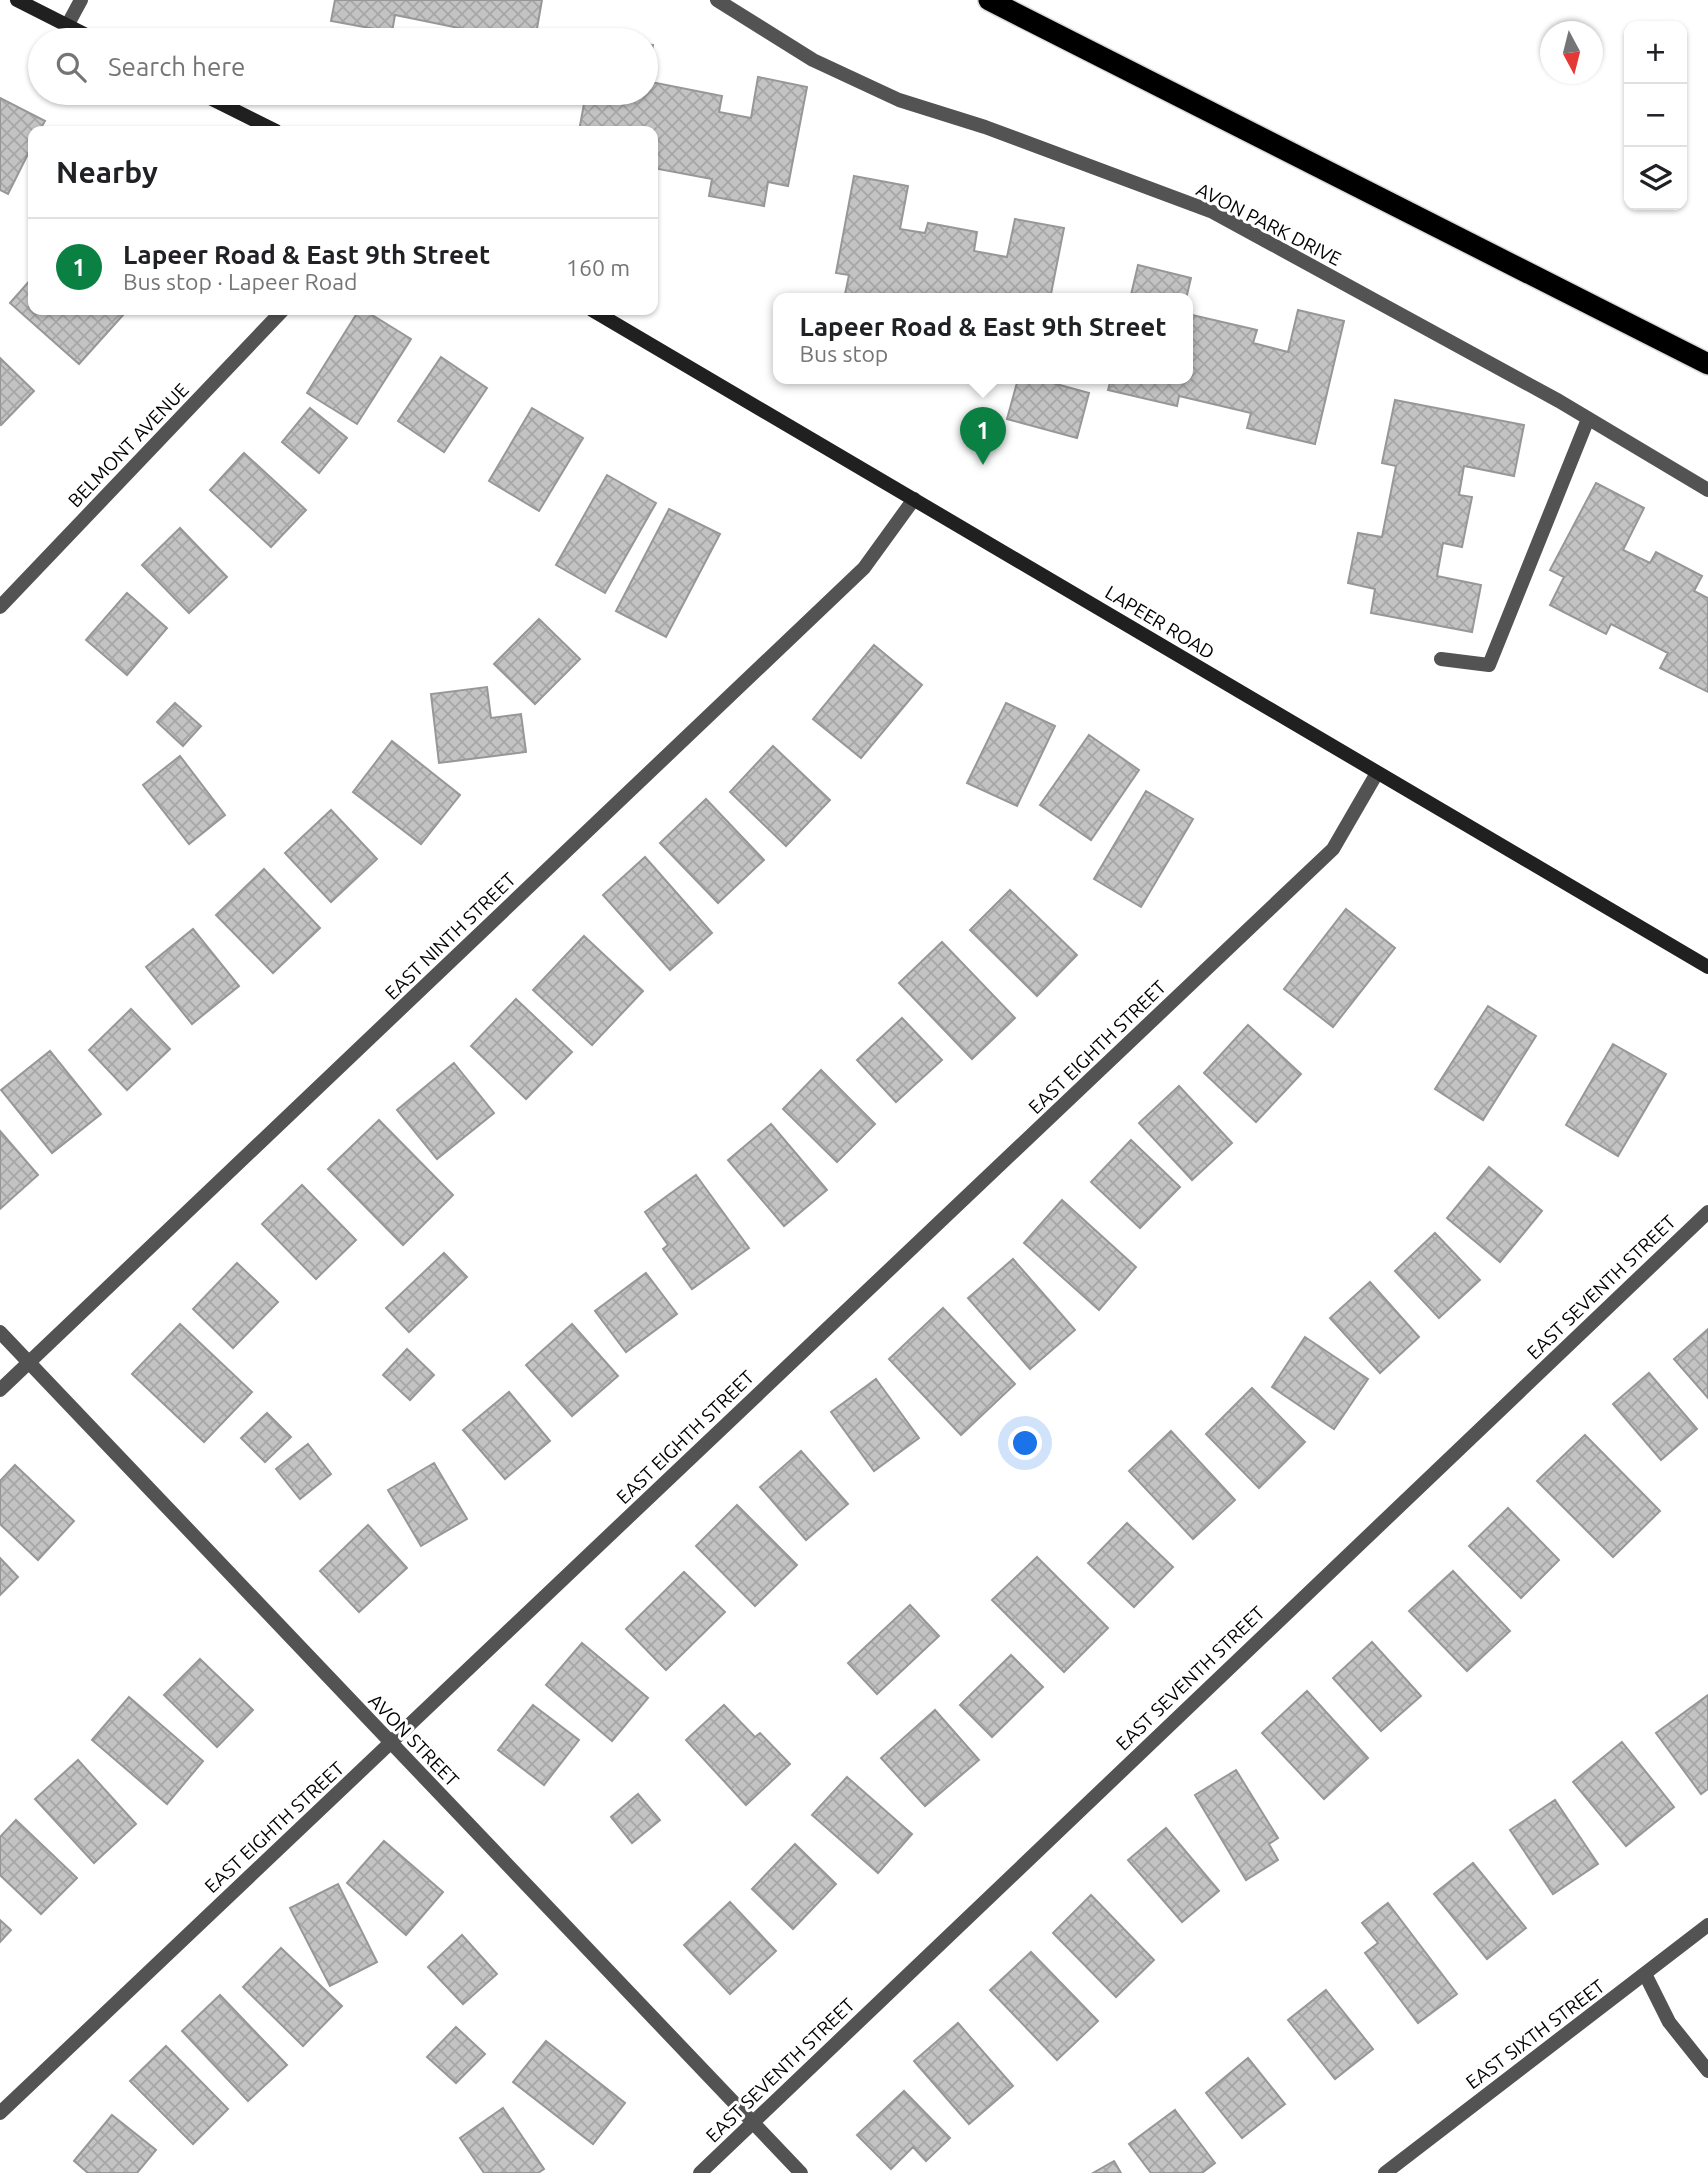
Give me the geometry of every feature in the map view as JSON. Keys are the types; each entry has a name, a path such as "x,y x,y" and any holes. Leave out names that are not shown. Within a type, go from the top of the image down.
{"highway":[{"path":"989,0 1708,364"}],"main road":[{"path":"17,0 71,28"},
{"path":"224,105 266,126"},
{"name":"LAPEER ROAD","path":"601,315 1708,967"}],"street":[{"path":"67,26 81,0"},
{"name":"AVON PARK DRIVE","path":"718,0 813,60 899,100 985,127 1213,212 1559,401 1708,490"},
{"name":"BELMONT AVENUE","path":"0,607 278,315"},
{"path":"1441,659 1489,665 1588,419"},
{"name":"EAST NINTH STREET","path":"0,1390 864,568 914,499"},
{"name":"EAST EIGHTH STREET","path":"0,2113 1333,849 1377,773"},
{"name":"EAST SEVENTH STREET","path":"700,2173 1708,1212"},
{"name":"AVON STREET","path":"0,1332 801,2173"},
{"name":"EAST SIXTH STREET","path":"1385,2173 1708,1925"},
{"path":"1644,1974 1669,2022 1708,2071"}],"building":[{"path":"335,0 542,0 537,28 459,28 395,15 393,28 370,28 331,21"},
{"path":"758,77 807,87 788,186 768,182 764,206 709,196 712,179 658,169 658,126 580,126 584,105 658,105 658,83 722,96 719,112 751,118"},
{"path":"0,98 45,121 42,126 28,126 28,154 8,194 0,190"},
{"path":"854,176 908,186 900,229 925,233 928,223 977,232 974,251 1007,257 1015,219 1064,228 1051,293 845,293 849,275 836,273"},
{"path":"1138,265 1191,278 1187,293 1131,293"},
{"path":"28,283 28,315 123,315 79,364 10,303"},
{"path":"1298,310 1344,321 1315,444 1247,428 1251,413 1179,396 1177,406 1108,390 1110,384 1193,384 1193,315 1257,330 1253,343 1288,352"},
{"path":"356,315 372,315 411,339 357,424 307,393"},
{"path":"441,357 487,388 444,452 398,421"},
{"path":"0,358 34,391 1,425 0,424"},
{"path":"1017,384 1056,384 1089,393 1077,438 1007,419"},
{"path":"1395,400 1524,425 1514,476 1464,466 1459,495 1472,497 1462,547 1443,543 1437,576 1481,585 1472,632 1371,613 1375,589 1348,583 1358,533 1382,537 1396,466 1382,463"},
{"path":"310,408 347,438 319,473 282,442"},
{"path":"532,408 583,438 539,511 489,481"},
{"path":"244,453 306,510 271,547 210,490"},
{"path":"607,475 656,503 605,593 556,565"},
{"path":"1596,483 1644,508 1623,550 1650,563 1656,552 1702,576 1694,591 1708,598 1708,692 1660,668 1668,653 1611,624 1606,634 1550,605 1564,577 1550,570"},
{"path":"669,509 720,534 666,637 616,611"},
{"path":"180,528 227,577 189,613 142,565"},
{"path":"127,593 167,628 127,675 86,640"},
{"path":"539,619 580,659 535,704 494,664"},
{"path":"874,645 922,685 861,758 813,719"},
{"path":"487,687 491,718 521,714 526,752 439,763 431,694"},
{"path":"175,703 201,726 183,746 157,722"},
{"path":"1006,703 1055,726 1017,806 967,783"},
{"path":"1089,735 1139,770 1091,840 1040,805"},
{"path":"392,741 460,795 421,844 353,792"},
{"path":"773,746 830,800 786,846 730,792"},
{"path":"180,756 225,815 189,844 143,785"},
{"path":"1146,791 1193,819 1141,907 1094,879"},
{"path":"706,799 764,860 718,903 660,843"},
{"path":"331,810 377,859 331,902 285,853"},
{"path":"645,857 712,933 670,970 603,895"},
{"path":"264,869 320,928 273,973 216,915"},
{"path":"1010,890 1077,955 1037,996 970,930"},
{"path":"1346,909 1395,948 1333,1027 1284,989"},
{"path":"193,929 239,986 192,1024 146,967"},
{"path":"584,936 643,991 592,1045 533,990"},
{"path":"942,942 1015,1018 972,1059 899,983"},
{"path":"516,999 572,1052 526,1099 471,1046"},
{"path":"1488,1006 1536,1036 1483,1120 1435,1089"},
{"path":"131,1009 170,1049 127,1090 89,1050"},
{"path":"902,1018 942,1060 896,1102 857,1060"},
{"path":"1248,1025 1301,1074 1256,1122 1204,1073"},
{"path":"1613,1044 1666,1074 1618,1156 1566,1125"},
{"path":"50,1051 101,1114 52,1153 1,1090"},
{"path":"454,1063 494,1113 437,1159 397,1110"},
{"path":"821,1070 875,1124 837,1162 783,1109"},
{"path":"1179,1086 1232,1143 1192,1180 1139,1123"},
{"path":"379,1120 453,1195 403,1245 328,1169"},
{"path":"771,1124 827,1190 784,1226 728,1160"},
{"path":"0,1131 38,1175 0,1209"},
{"path":"1131,1140 1180,1187 1140,1228 1091,1182"},
{"path":"1489,1167 1542,1211 1500,1262 1447,1218"},
{"path":"696,1175 749,1248 692,1289 663,1249 668,1245 645,1212"},
{"path":"302,1185 356,1240 316,1279 262,1224"},
{"path":"1062,1200 1136,1267 1099,1310 1024,1243"},
{"path":"1435,1233 1480,1280 1439,1318 1395,1271"},
{"path":"444,1253 467,1277 409,1332 386,1308"},
{"path":"1013,1259 1075,1330 1030,1369 968,1298"},
{"path":"237,1263 278,1302 233,1348 193,1309"},
{"path":"646,1273 677,1314 626,1352 595,1311"},
{"path":"1370,1282 1419,1337 1380,1373 1330,1318"},
{"path":"943,1308 1015,1384 961,1435 889,1359"},
{"path":"180,1324 252,1392 204,1442 132,1374"},
{"path":"572,1324 618,1376 572,1416 526,1365"},
{"path":"1708,1329 1708,1398 1674,1359"},
{"path":"1305,1337 1368,1379 1334,1429 1272,1387"},
{"path":"407,1349 434,1375 410,1400 383,1375"},
{"path":"1649,1373 1697,1429 1661,1460 1613,1404"},
{"path":"876,1379 919,1438 874,1471 831,1412"},
{"path":"1252,1388 1305,1442 1259,1488 1206,1434"},
{"path":"509,1392 550,1441 505,1479 463,1430"},
{"path":"267,1413 291,1437 265,1462 241,1438"},
{"path":"1171,1431 1235,1500 1193,1539 1129,1471"},
{"path":"1585,1435 1660,1511 1613,1557 1537,1481"},
{"path":"308,1444 331,1474 300,1499 276,1469"},
{"path":"801,1451 848,1504 806,1540 760,1487"},
{"path":"434,1463 467,1519 421,1546 388,1490"},
{"path":"15,1465 74,1521 38,1560 0,1524 0,1481"},
{"path":"737,1505 797,1565 755,1606 696,1546"},
{"path":"1508,1508 1559,1560 1521,1598 1469,1546"},
{"path":"1127,1523 1173,1567 1134,1607 1088,1563"},
{"path":"368,1525 407,1568 359,1612 320,1571"},
{"path":"1037,1557 1108,1628 1064,1672 992,1600"},
{"path":"0,1558 18,1577 0,1595"},
{"path":"1453,1571 1510,1631 1467,1671 1409,1611"},
{"path":"684,1572 725,1612 666,1670 626,1629"},
{"path":"910,1605 939,1636 877,1694 848,1663"},
{"path":"1372,1642 1421,1696 1381,1731 1333,1678"},
{"path":"582,1643 648,1698 612,1741 546,1685"},
{"path":"1011,1655 1043,1687 992,1737 960,1705"},
{"path":"200,1659 253,1710 217,1747 164,1695"},
{"path":"1307,1691 1368,1758 1324,1799 1262,1733"},
{"path":"1708,1695 1708,1789 1701,1794 1656,1733"},
{"path":"129,1697 203,1761 167,1804 92,1740"},
{"path":"533,1705 579,1740 544,1785 498,1750"},
{"path":"724,1705 755,1737 760,1733 790,1764 746,1805 686,1740"},
{"path":"935,1710 979,1760 925,1806 881,1758"},
{"path":"1622,1742 1674,1807 1626,1846 1573,1782"},
{"path":"78,1760 136,1824 94,1863 35,1799"},
{"path":"1236,1770 1278,1838 1269,1844 1278,1860 1246,1880 1195,1795"},
{"path":"847,1777 912,1834 878,1873 812,1815"},
{"path":"638,1794 660,1820 632,1843 611,1817"},
{"path":"1555,1800 1598,1864 1553,1894 1510,1830"},
{"path":"16,1820 77,1878 41,1914 0,1875 0,1837"},
{"path":"1166,1828 1219,1891 1182,1922 1128,1860"},
{"path":"384,1841 443,1892 406,1935 347,1883"},
{"path":"795,1844 836,1884 793,1929 752,1889"},
{"path":"1473,1863 1526,1928 1487,1959 1434,1894"},
{"path":"338,1884 377,1962 330,1986 290,1908"},
{"path":"1091,1895 1154,1960 1116,1997 1053,1933"},
{"path":"730,1902 776,1951 730,1994 684,1945"},
{"path":"1388,1903 1457,1994 1418,2023 1365,1953 1378,1943 1362,1923"},
{"path":"0,1920 11,1930 0,1942"},
{"path":"462,1935 497,1974 463,2004 428,1967"},
{"path":"281,1948 342,2006 303,2046 243,1987"},
{"path":"1031,1952 1098,2021 1057,2060 990,1990"},
{"path":"1326,1990 1373,2049 1335,2079 1288,2020"},
{"path":"220,1995 287,2065 248,2101 182,2031"},
{"path":"958,2023 1013,2086 969,2124 914,2061"},
{"path":"456,2027 485,2054 456,2083 427,2057"},
{"path":"546,2041 625,2103 593,2144 513,2082"},
{"path":"166,2046 228,2109 193,2144 130,2081"},
{"path":"1248,2058 1285,2104 1242,2138 1206,2093"},
{"path":"904,2091 950,2138 926,2161 913,2147 891,2169 857,2135"},
{"path":"503,2108 544,2169 538,2173 484,2173 460,2138"},
{"path":"1175,2110 1215,2163 1202,2173 1151,2173 1129,2144"},
{"path":"112,2115 156,2150 137,2173 88,2173 74,2161"},
{"path":"1114,2161 1121,2173 1093,2173"}],"place":[{"name":"Lapeer Road & East 9th Street","path":"983,465"}]}
